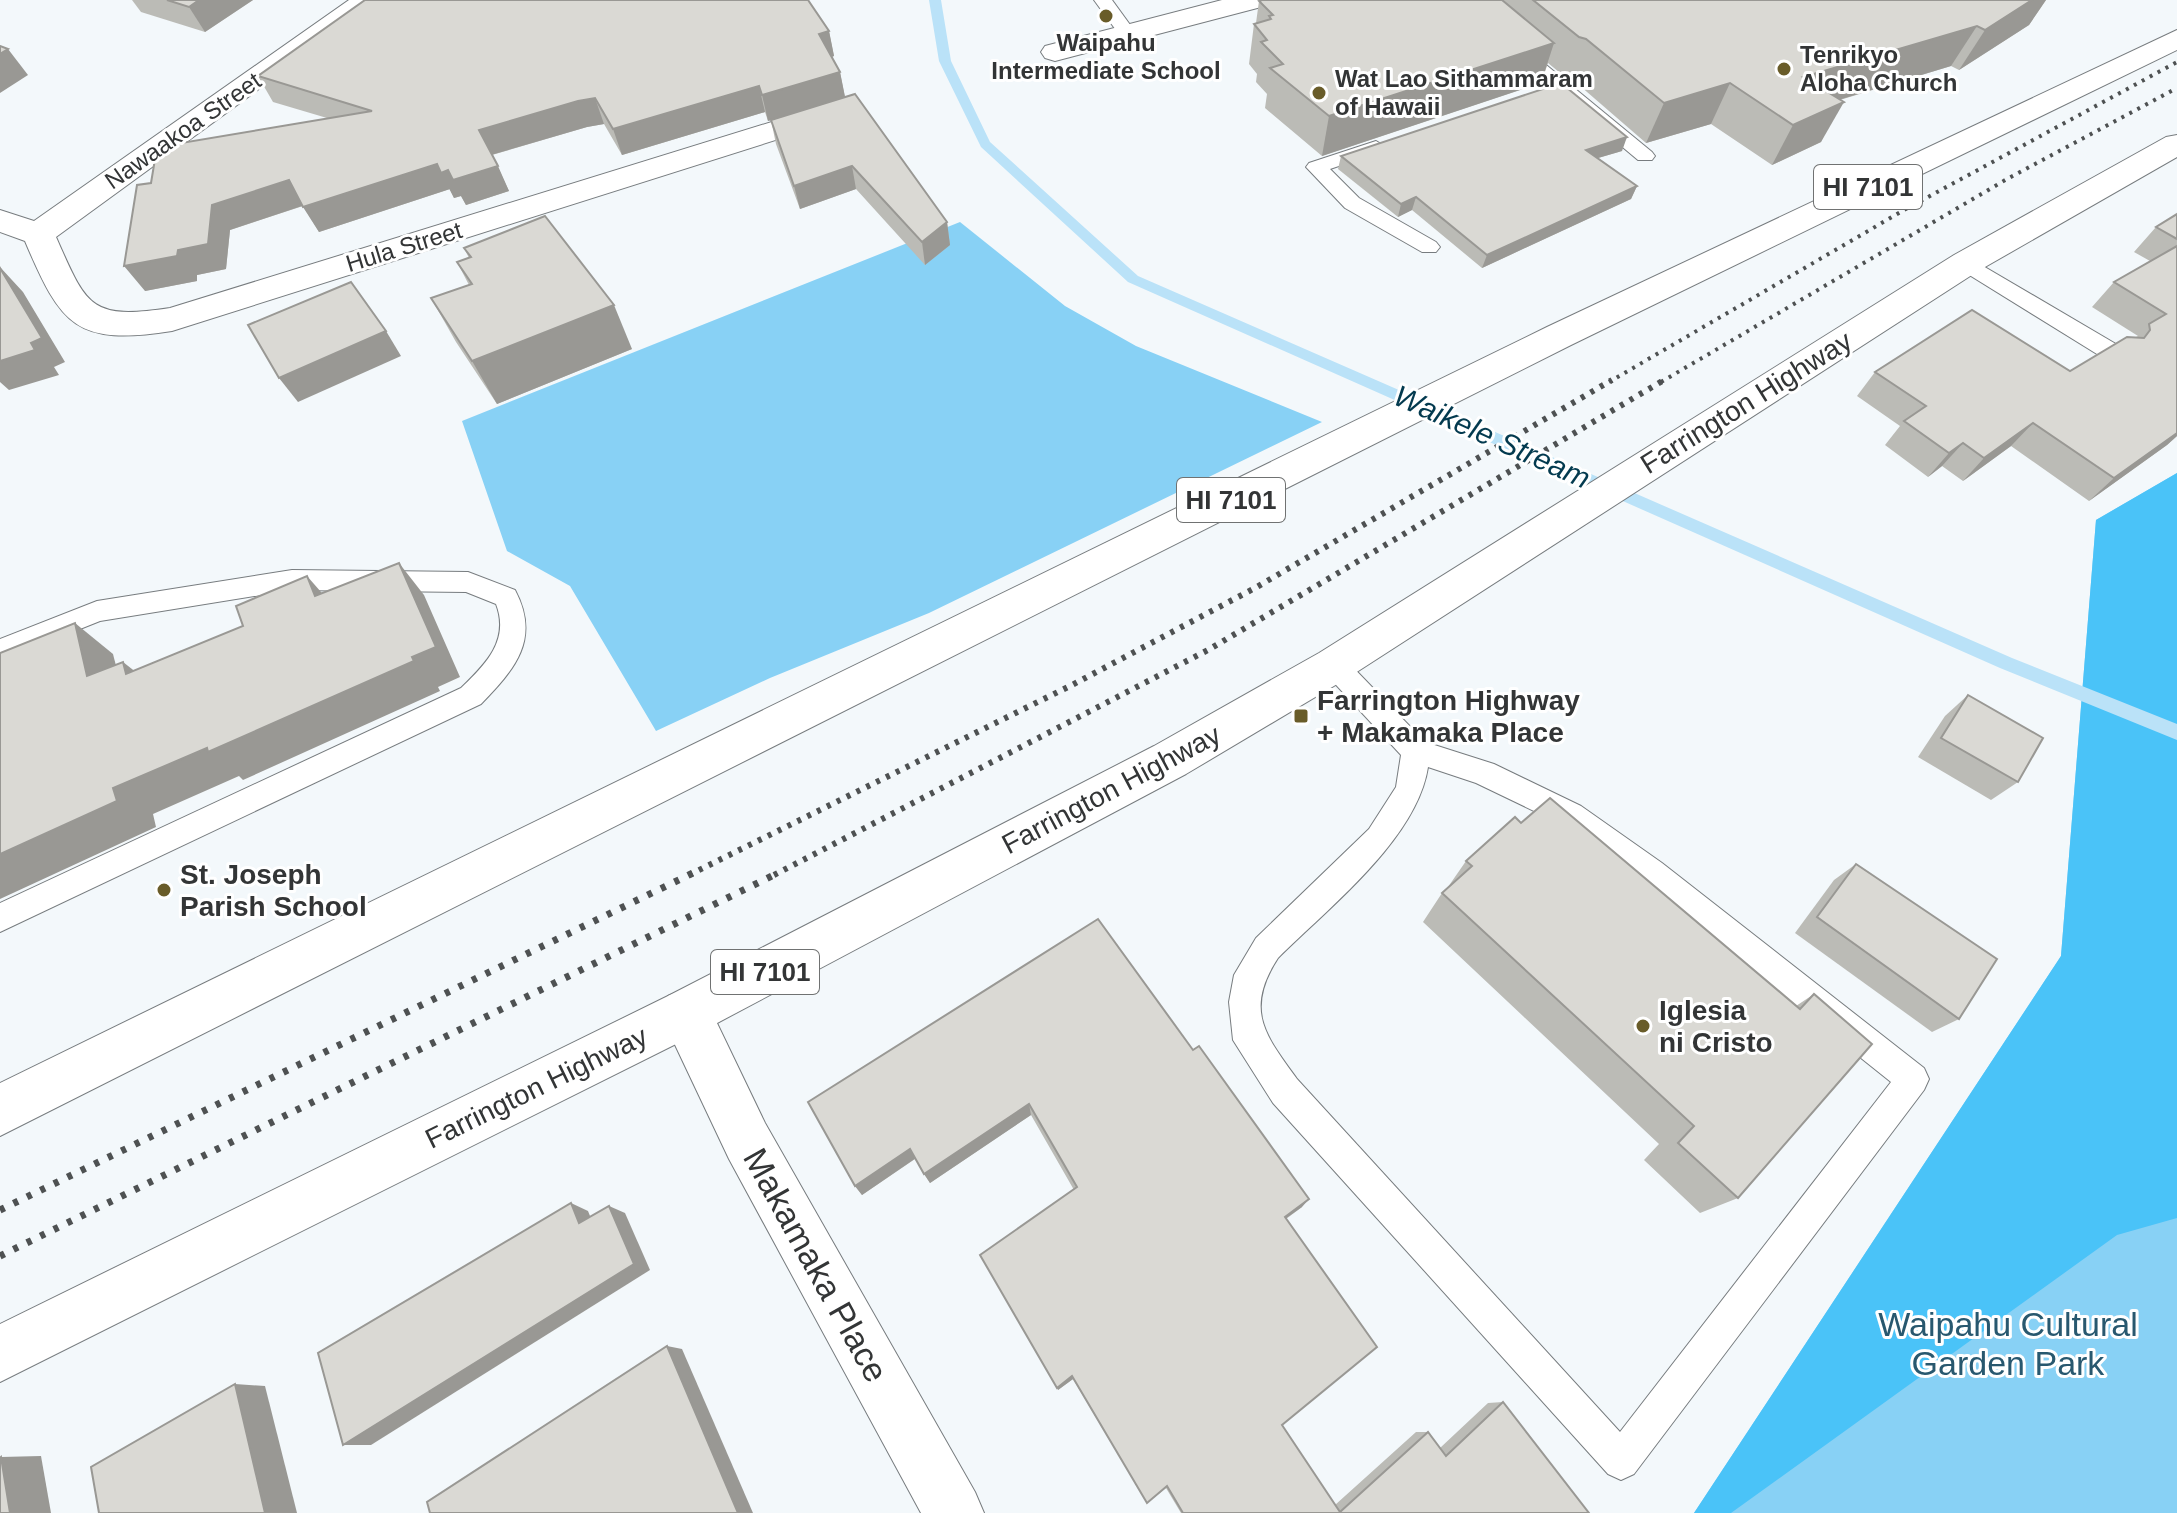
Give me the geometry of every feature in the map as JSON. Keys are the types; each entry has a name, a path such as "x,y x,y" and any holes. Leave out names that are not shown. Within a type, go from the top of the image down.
{"main road":[{"name":"Nawaakoa Street","path":"38,234 367,0"},
{"path":"1055,52 1255,0"},
{"name":"HI 7101","path":"0,1110 1559,336 2177,39"},
{"name":"Hula Street","path":"38,234 67,300 82,316 105,326 133,327 172,319 853,107"},
{"name":"Farrington Highway","path":"0,1354 686,1013 1170,760 1334,665 1966,263 2177,144"},
{"path":"0,220 38,234"},
{"name":"Makamaka Place","path":"686,1013 747,1141 954,1513"}],"lane":[{"path":"1103,0 1127,33"},
{"path":"1456,0 1563,85 1645,156"},
{"path":"1534,95 1563,85"},
{"path":"1389,143 1316,167 1352,203 1429,247"},
{"path":"1966,263 2113,353"},
{"path":"0,650 97,611 292,580 468,582 506,597 515,614 514,640 496,670 471,696 0,918"},
{"path":"1334,665 1416,751 1484,773 1571,815 1652,873 1913,1079 1621,1461 1285,1091 1249,1040 1245,1002 1249,975 1267,948 1379,838 1410,790 1416,751"}],"green space":[{"path":"960,222 1065,306 1136,346 1322,422 929,613 770,678 656,731 570,586 507,551 462,421"},
{"name":"Waipahu Cultural Garden Park","path":"2177,473 2177,1513 1694,1513 2061,956 2096,520"}],"shaded area":[{"name":"Waipahu Cultural Garden Park","path":"2177,473 2177,1218 2117,1235 1731,1513 1694,1513 2061,956 2096,520"}],"building":[{"path":"167,0 199,0 189,7"},
{"path":"365,0 808,0 829,31 819,34 840,72 762,95 759,86 613,129 595,98 578,101 479,130 498,166 453,180 448,170 441,173 437,164 303,207 289,180 212,205 208,244 178,250 177,256 124,266 137,185 151,183 157,147 372,111 258,76"},
{"path":"1502,0 1554,43 1329,116 1270,68 1283,64 1261,42 1267,40 1254,24 1271,19 1269,16 1273,15 1259,1"},
{"path":"1533,0 2032,0 1985,30 1977,26 1803,77 1844,102 1793,125 1730,83 1664,103"},
{"path":"1561,83 1627,137 1586,150 1637,186 1487,255 1416,197 1401,204 1341,156"},
{"path":"855,94 947,222 922,242 852,166 794,186 771,120"},
{"path":"2177,214 2177,239 2156,227"},
{"path":"545,216 614,305 472,361 431,298 472,284 457,262 471,257 464,248"},
{"path":"2177,246 2177,433 2114,478 2033,423 1984,458 1963,443 1949,453 1904,421 1926,406 1875,372 1972,310 2070,371 2127,337 2144,338 2150,330 2149,324 2166,314 2114,282"},
{"path":"0,268 42,338 31,343 35,350 0,361"},
{"path":"351,282 386,331 279,378 248,325"},
{"path":"399,563 436,647 412,657 414,661 208,752 207,748 113,788 117,801 0,854 0,653 75,623 87,676 123,662 126,674 243,626 236,606 307,576 315,596"},
{"path":"1968,695 2043,738 2018,782 1941,738"},
{"name":"Iglesia ni Cristo","path":"1550,798 1800,1009 1814,994 1872,1044 1738,1198 1678,1143 1694,1126 1442,893 1472,866 1466,861 1515,817 1521,823"},
{"path":"1856,864 1997,959 1959,1019 1817,917"},
{"path":"1098,919 1193,1050 1199,1046 1309,1199 1285,1217 1377,1347 1282,1425 1340,1512 1428,1432 1446,1456 1503,1402 1589,1513 1183,1513 1167,1486 1147,1503 1072,1376 1057,1388 980,1255 1077,1187 1029,1104 924,1174 910,1149 855,1186 808,1102"},
{"path":"571,1203 579,1223 609,1206 634,1264 343,1445 318,1353"},
{"path":"667,1346 738,1513 430,1513 427,1502"},
{"path":"235,1384 265,1513 99,1513 91,1467"},
{"path":"1,1457 10,1513 0,1513"}],"waterway":[{"name":"Waikele Stream","path":"935,0 945,61 985,144 1133,279 2006,663 2177,732"}],"railway":[{"path":"1609,382 1904,210 2177,62"},
{"path":"1661,382 2007,179 2177,88"},
{"path":"689,875 1072,685 1255,588 1612,380"},
{"path":"775,874 1208,650 1664,380"},
{"path":"0,1210 693,873"},
{"path":"0,1256 775,874"}],"place":[{"name":"Waipahu Intermediate School","path":"1106,16"},
{"name":"Tenrikyo Aloha Church","path":"1784,69"},
{"name":"Wat Lao Sithammaram of Hawaii","path":"1319,93"},
{"name":"Farrington Highway + Makamaka Place","path":"1301,716"},
{"name":"St. Joseph Parish School","path":"164,890"},
{"name":"Iglesia ni Cristo","path":"1643,1026"}]}
